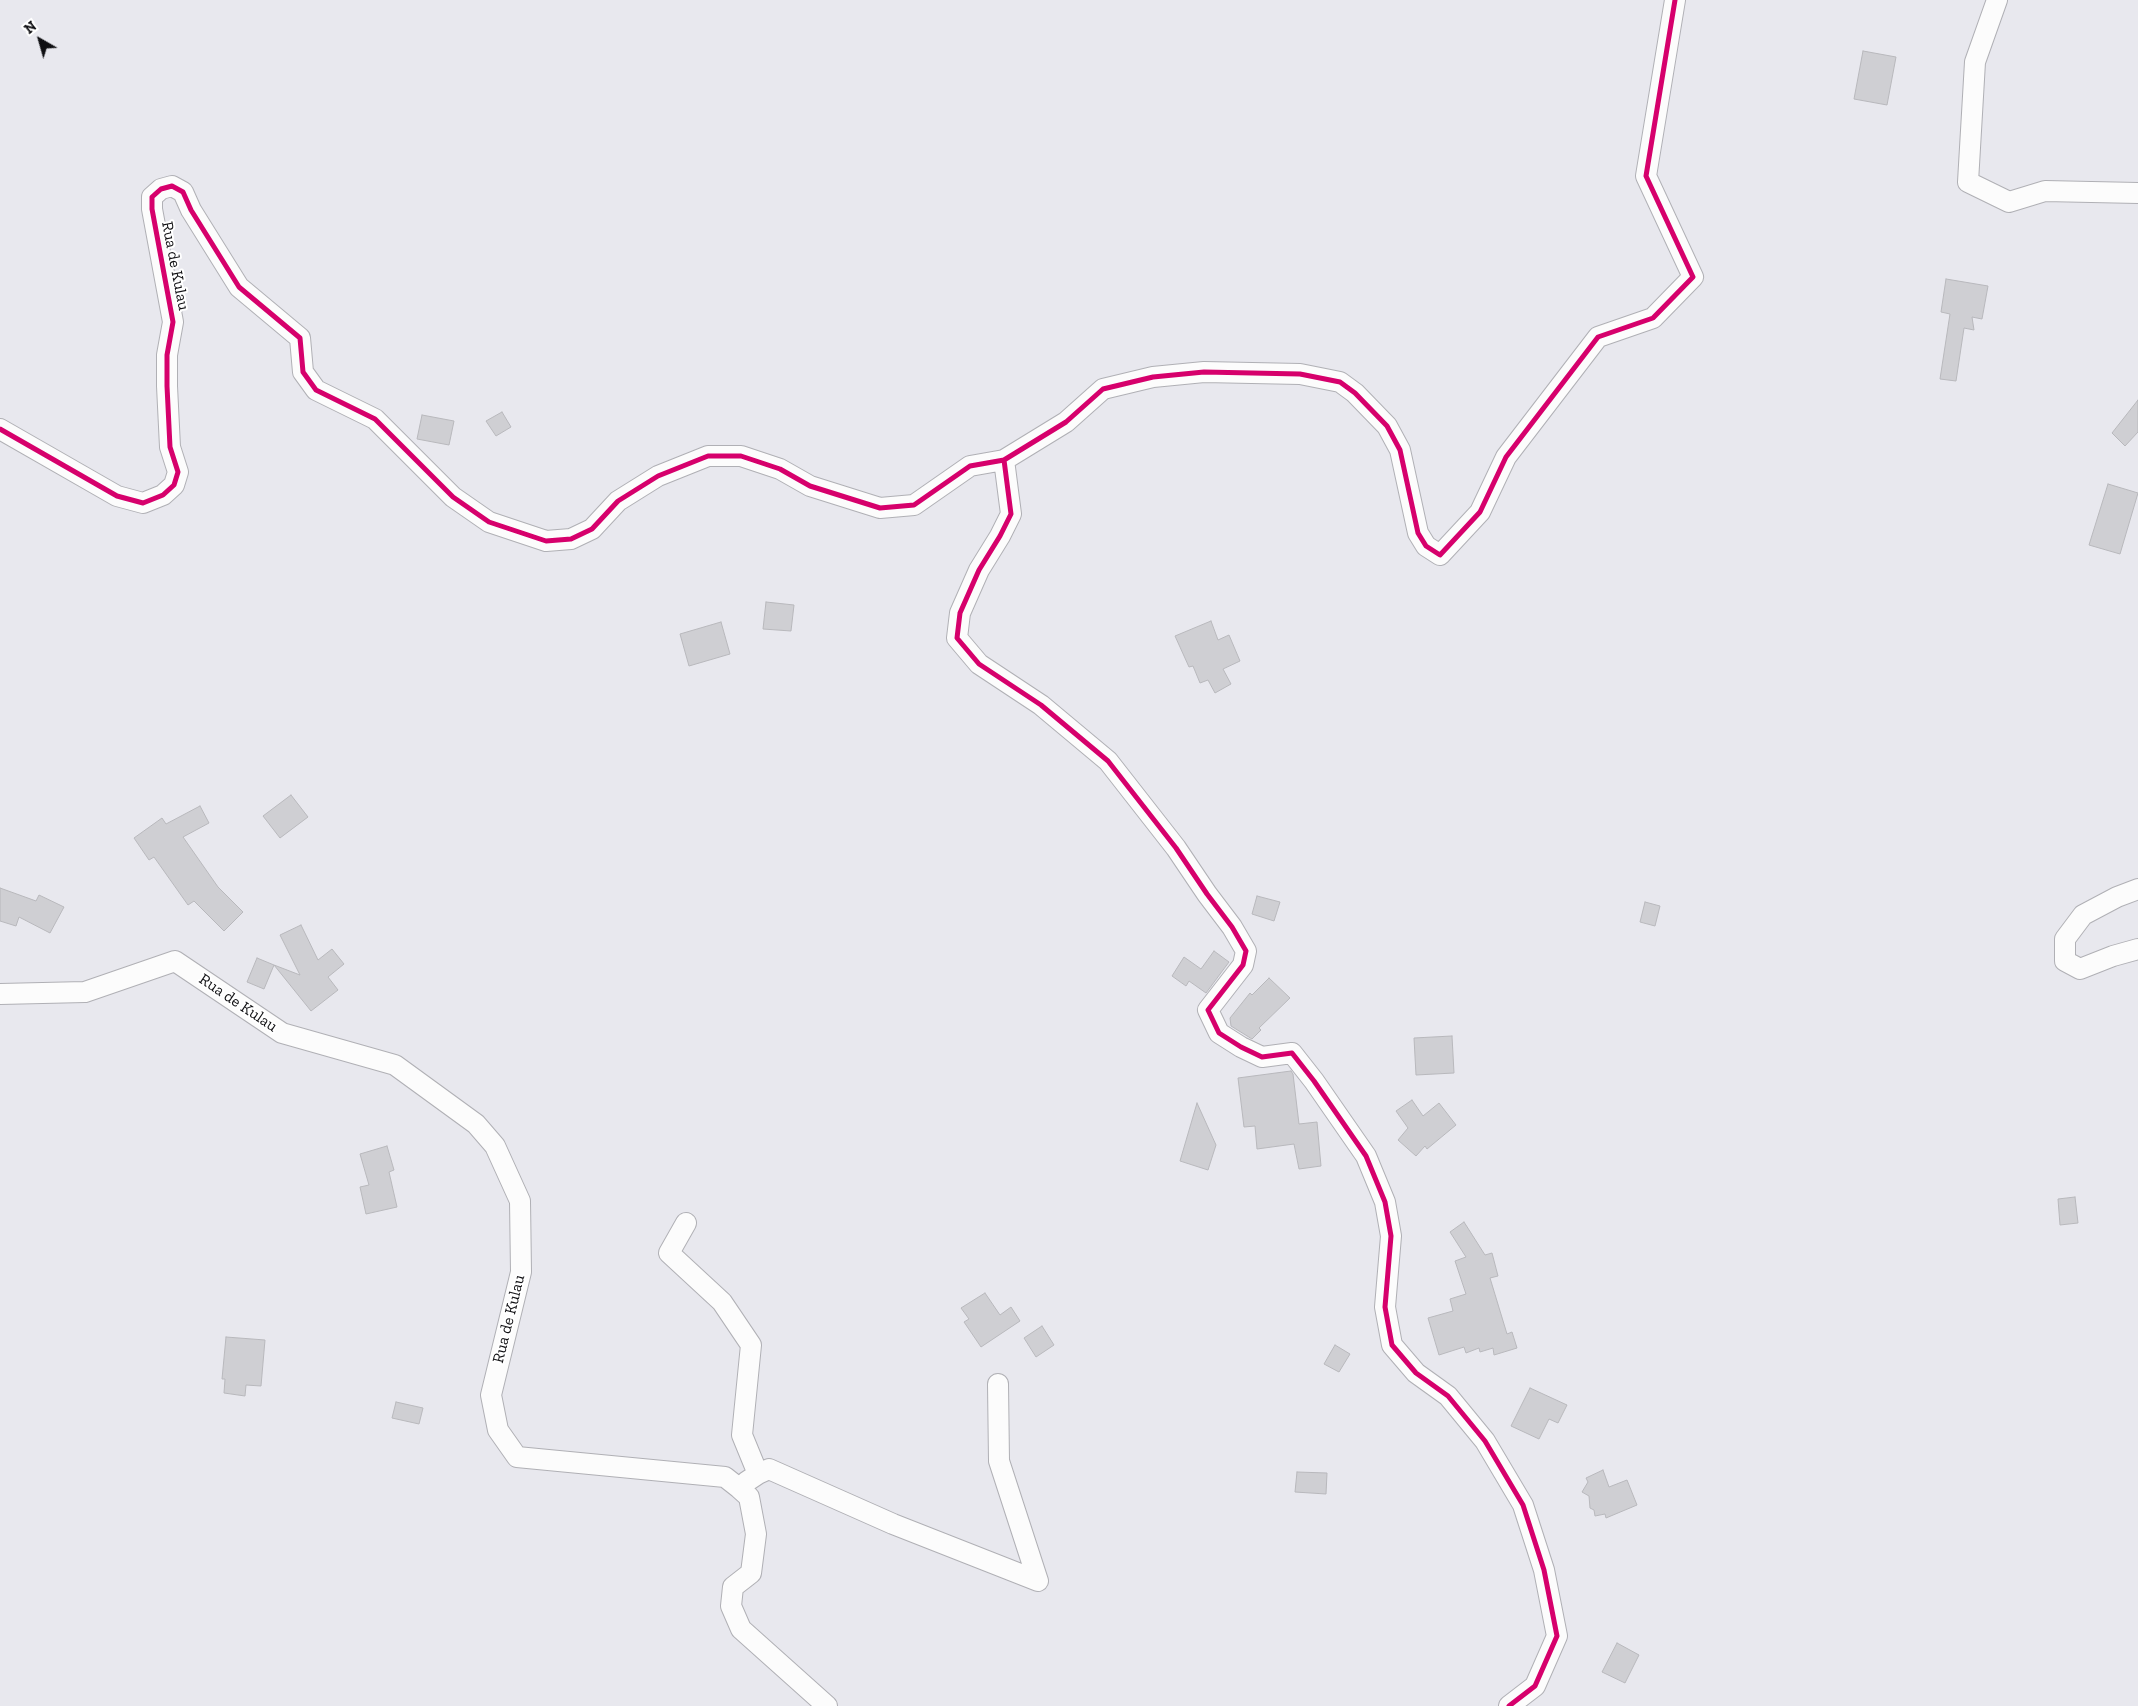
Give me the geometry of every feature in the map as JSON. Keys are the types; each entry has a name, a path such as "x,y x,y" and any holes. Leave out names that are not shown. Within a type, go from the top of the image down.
{"street":[{"path":"1509,1706 1535,1686 1557,1636 1544,1570 1523,1505 1485,1441 1448,1396 1416,1374 1392,1345 1385,1307 1391,1236 1385,1202 1366,1156 1314,1081 1292,1053 1262,1057 1219,1033 1208,1010 1243,964 1246,951 1232,927 1176,848 1108,762 1041,705 979,664 957,638 960,613 979,570 1011,514 1004,460 1066,422 1103,389 1153,377 1204,372 1300,374 1340,382 1355,393 1387,426 1400,450 1418,533 1426,546 1440,556 1480,512 1506,457 1598,337 1653,318 1693,277 1646,176 1675,0"},
{"path":"1997,0 1974,62 1968,182 2009,202 2045,191 2138,193"},
{"name":"Rua de Kulau","path":"0,430 116,496 143,503 163,495 174,485 178,472 170,447 167,386 167,355 173,322 152,208 152,197 161,189 172,186 183,192 191,210 239,287 300,338 303,372 316,390 375,419 453,497 488,522 546,541 570,539 592,529 618,501 658,476 708,456 741,456 780,469 810,486 880,508 914,504 970,466 1004,460"},
{"path":"2138,889 2116,897 2083,915 2065,939 2065,961 2080,969 2113,956 2138,949"},
{"name":"Rua de Kulau","path":"0,994 85,992 175,961 282,1032 395,1065 476,1124 494,1146 520,1201 522,1272 491,1395 498,1430 516,1457 725,1477 749,1496 756,1534 751,1573 733,1586 731,1606 741,1629 827,1706"},
{"path":"686,1223 669,1253 722,1302 751,1345 742,1435 758,1474"},
{"path":"739,1488 758,1474 769,1469 892,1524 1038,1581 999,1461 998,1384"}],"building":[{"path":"1863,51 1896,57 1887,105 1854,99"},
{"path":"1946,279 1988,286 1982,319 1972,317 1974,330 1964,328 1956,381 1940,379 1950,314 1941,312"},
{"path":"2138,400 2138,432 2125,446 2112,433"},
{"path":"502,412 511,427 496,436 486,421"},
{"path":"422,415 454,421 449,445 417,439"},
{"path":"2108,484 2138,493 2120,554 2089,545"},
{"path":"766,602 794,605 791,631 763,629"},
{"path":"1211,621 1218,640 1229,635 1240,661 1223,669 1231,684 1215,693 1208,680 1200,683 1193,666 1189,667 1175,636"},
{"path":"721,622 730,654 689,666 680,634"},
{"path":"291,795 308,817 280,838 263,816"},
{"path":"200,806 209,823 183,837 218,887 243,912 224,931 194,901 188,905 154,857 149,860 134,838 162,818 166,824"},
{"path":"0,888 36,901 39,895 64,907 50,933 19,917 16,926 0,921"},
{"path":"1257,896 1280,902 1274,921 1252,914"},
{"path":"1645,902 1660,906 1655,926 1640,922"},
{"path":"301,925 318,960 332,949 344,964 328,977 338,990 311,1011 274,965 300,975 280,935"},
{"path":"1214,951 1229,962 1206,993 1189,981 1186,986 1172,976 1184,957 1201,969"},
{"path":"257,958 274,965 264,989 247,982"},
{"path":"1269,978 1290,998 1259,1028 1261,1030 1252,1039 1231,1026 1230,1018 1250,993 1252,995"},
{"path":"1452,1036 1454,1073 1416,1075 1414,1038"},
{"path":"1291,1071 1293,1074 1299,1124 1317,1122 1321,1166 1299,1169 1294,1144 1257,1149 1255,1126 1244,1127 1238,1078"},
{"path":"1412,1100 1423,1116 1439,1103 1456,1125 1427,1149 1425,1146 1416,1156 1398,1140 1408,1128 1396,1111"},
{"path":"1197,1103 1216,1145 1208,1170 1180,1161"},
{"path":"387,1146 394,1170 389,1172 397,1207 366,1214 360,1187 369,1185 360,1154"},
{"path":"2075,1197 2078,1223 2060,1225 2058,1199"},
{"path":"1464,1222 1485,1255 1492,1253 1498,1276 1490,1278 1507,1334 1512,1332 1517,1348 1494,1355 1493,1348 1480,1352 1479,1348 1466,1353 1464,1347 1439,1355 1428,1318 1453,1311 1450,1299 1466,1294 1455,1261 1466,1257 1450,1232"},
{"path":"985,1293 1000,1315 1011,1307 1020,1321 981,1347 964,1322 969,1319 961,1308"},
{"path":"1042,1326 1054,1345 1036,1357 1024,1338"},
{"path":"226,1337 265,1340 261,1386 246,1385 245,1396 224,1393 225,1379 222,1379"},
{"path":"1335,1345 1350,1354 1339,1372 1324,1364"},
{"path":"1530,1388 1567,1405 1558,1423 1549,1419 1539,1439 1511,1426"},
{"path":"396,1402 423,1408 419,1424 392,1418"},
{"path":"1603,1470 1609,1487 1627,1480 1637,1505 1606,1518 1605,1514 1595,1516 1594,1510 1590,1508 1589,1496 1582,1492 1588,1482 1586,1478"},
{"path":"1297,1472 1327,1473 1326,1494 1295,1492"},
{"path":"1617,1643 1639,1655 1625,1683 1602,1672"}],"cycle path":[{"path":"0,429 117,496 143,503 163,495 174,485 178,472 170,447 167,386 167,355 173,322 152,209 152,197 161,189 172,186 183,192 191,210 239,287 300,338 303,372 316,390 375,419 453,497 489,522 546,541 571,539 592,529 618,501 658,476 708,456 741,456 780,469 810,486 880,508 914,505 970,466 1004,460 1066,422 1103,389 1153,377 1204,372 1300,374 1340,382 1355,393 1387,426 1400,450 1418,533 1426,546 1440,555 1480,512 1506,457 1598,337 1653,318 1693,277 1646,176 1675,0"},
{"path":"1004,460 1011,514 979,570 960,613 957,638 979,664 1041,705 1108,761 1176,848 1232,927 1246,951 1243,965 1208,1010 1219,1033 1241,1047 1262,1057 1292,1053 1314,1081 1366,1156 1385,1202 1391,1236 1385,1307 1392,1345 1416,1373 1448,1396 1485,1441 1523,1505 1544,1570 1557,1636 1535,1686 1509,1706"}]}
